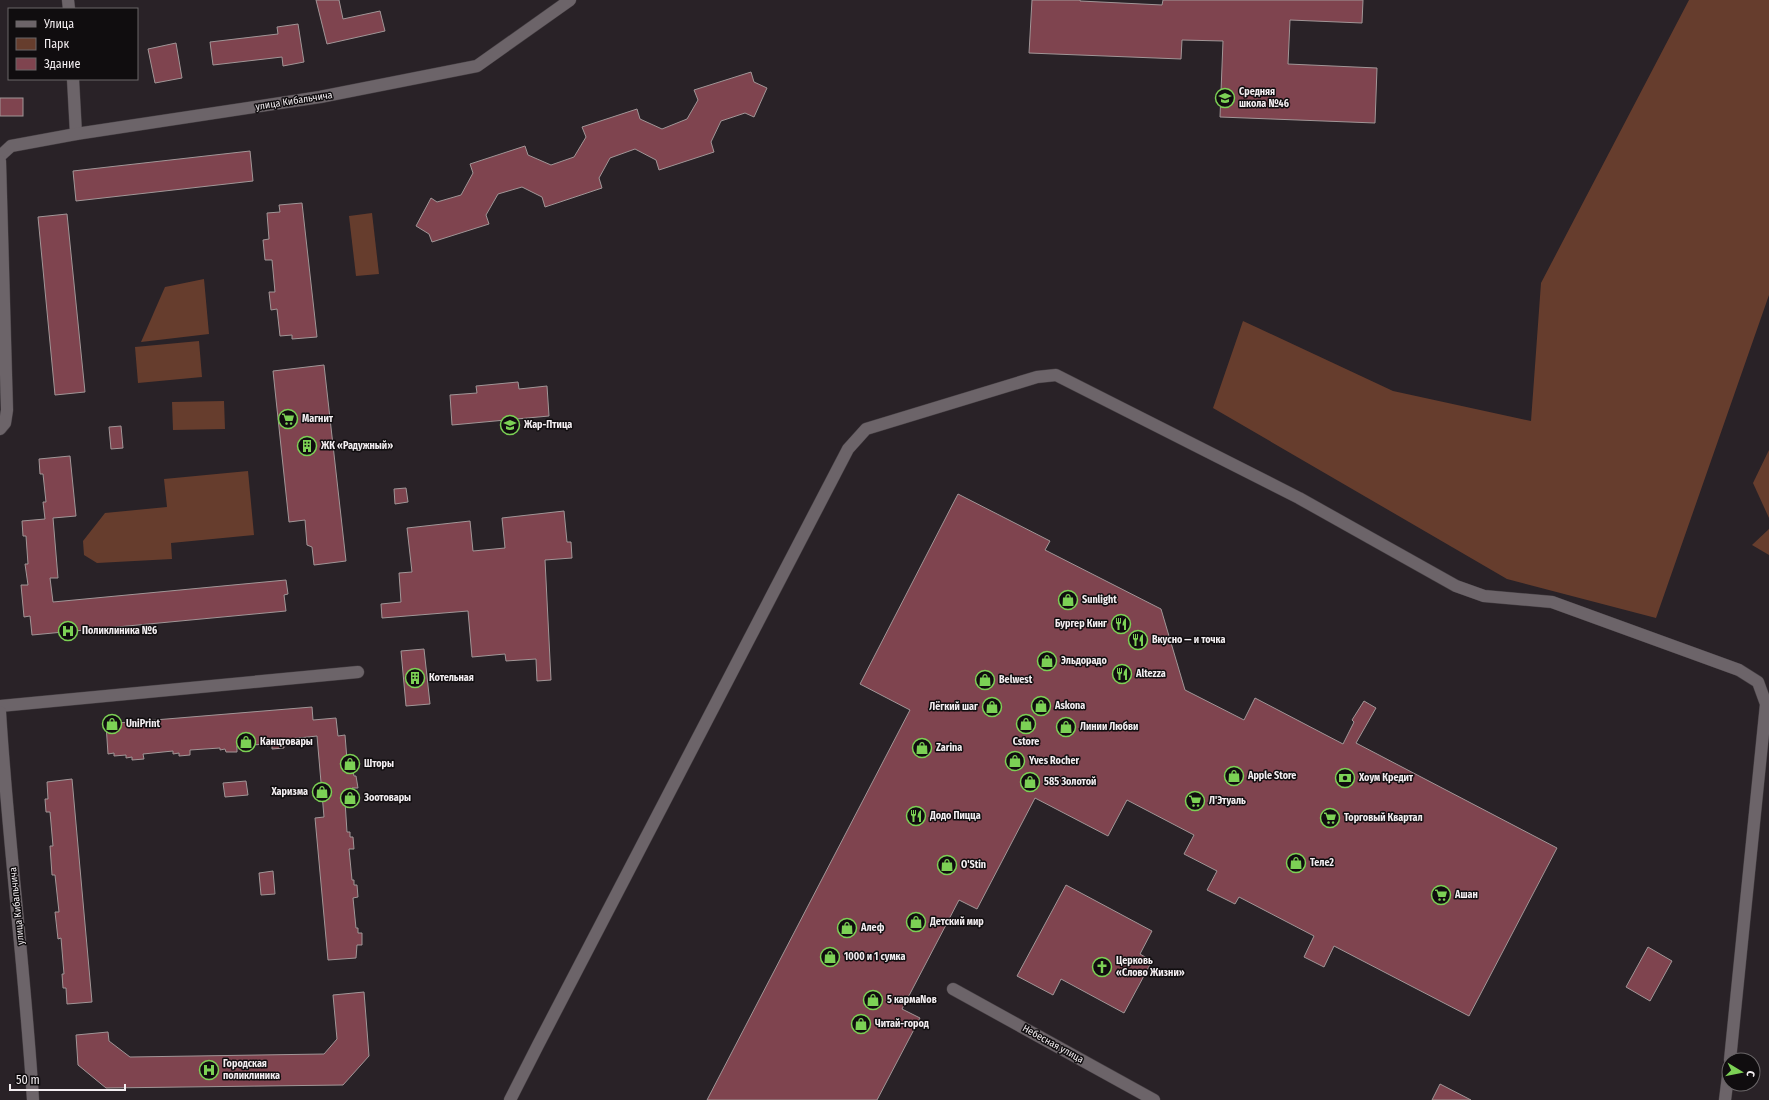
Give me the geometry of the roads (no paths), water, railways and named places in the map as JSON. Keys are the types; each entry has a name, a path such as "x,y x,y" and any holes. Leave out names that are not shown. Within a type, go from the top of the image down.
{"street":[{"name":"улица Кибальчича","path":"0,156 11,146 76,134 320,97 477,66 570,0"},
{"path":"73,80 76,134"},
{"path":"0,161 3,347 7,410 5,423 0,429"},
{"path":"510,1100 848,449 866,429 1037,377 1056,375 1299,498 1456,586 1484,596 1552,602 1739,670 1758,682 1766,704 1731,1052"},
{"path":"0,706 358,672"},
{"name":"улица Кибальчича","path":"0,712 2,760 28,1024 33,1100"},
{"name":"Небесная улица","path":"953,989 1154,1100"}],"place":[{"name":"Средняя школа №46","path":"1225,98"},
{"name":"Магнит","path":"288,419"},
{"name":"Жар-Птица","path":"510,425"},
{"name":"ЖК «Радужный»","path":"307,446"},
{"name":"Sunlight","path":"1068,600"},
{"name":"Бургер Кинг","path":"1121,624"},
{"name":"Поликлиника №6","path":"68,631"},
{"name":"Вкусно — и точка","path":"1138,640"},
{"name":"Эльдорадо","path":"1047,661"},
{"name":"Altezza","path":"1122,674"},
{"name":"Котельная","path":"415,678"},
{"name":"Belwest","path":"985,680"},
{"name":"Askona","path":"1041,706"},
{"name":"Лёгкий шаг","path":"992,707"},
{"name":"UniPrint","path":"112,724"},
{"name":"Cstore","path":"1026,724"},
{"name":"Линии Любви","path":"1066,727"},
{"name":"Канцтовары","path":"246,742"},
{"name":"Zarina","path":"922,748"},
{"name":"Yves Rocher","path":"1015,761"},
{"name":"Шторы","path":"350,764"},
{"name":"Apple Store","path":"1234,776"},
{"name":"Хоум Кредит","path":"1345,778"},
{"name":"585 Золотой","path":"1030,782"},
{"name":"Харизма","path":"322,792"},
{"name":"Зоотовары","path":"350,798"},
{"name":"Л'Этуаль","path":"1195,801"},
{"name":"Додо Пицца","path":"916,816"},
{"name":"Торговый Квартал","path":"1330,818"},
{"name":"Теле2","path":"1296,863"},
{"name":"O'Stin","path":"947,865"},
{"name":"Ашан","path":"1441,895"},
{"name":"Детский мир","path":"916,922"},
{"name":"Алеф","path":"847,928"},
{"name":"1000 и 1 сумка","path":"830,957"},
{"name":"Церковь «Слово Жизни»","path":"1102,967"},
{"name":"5 кармаNов","path":"873,1000"},
{"name":"Читай-город","path":"861,1024"},
{"name":"Городская поликлиника","path":"209,1070"}]}
